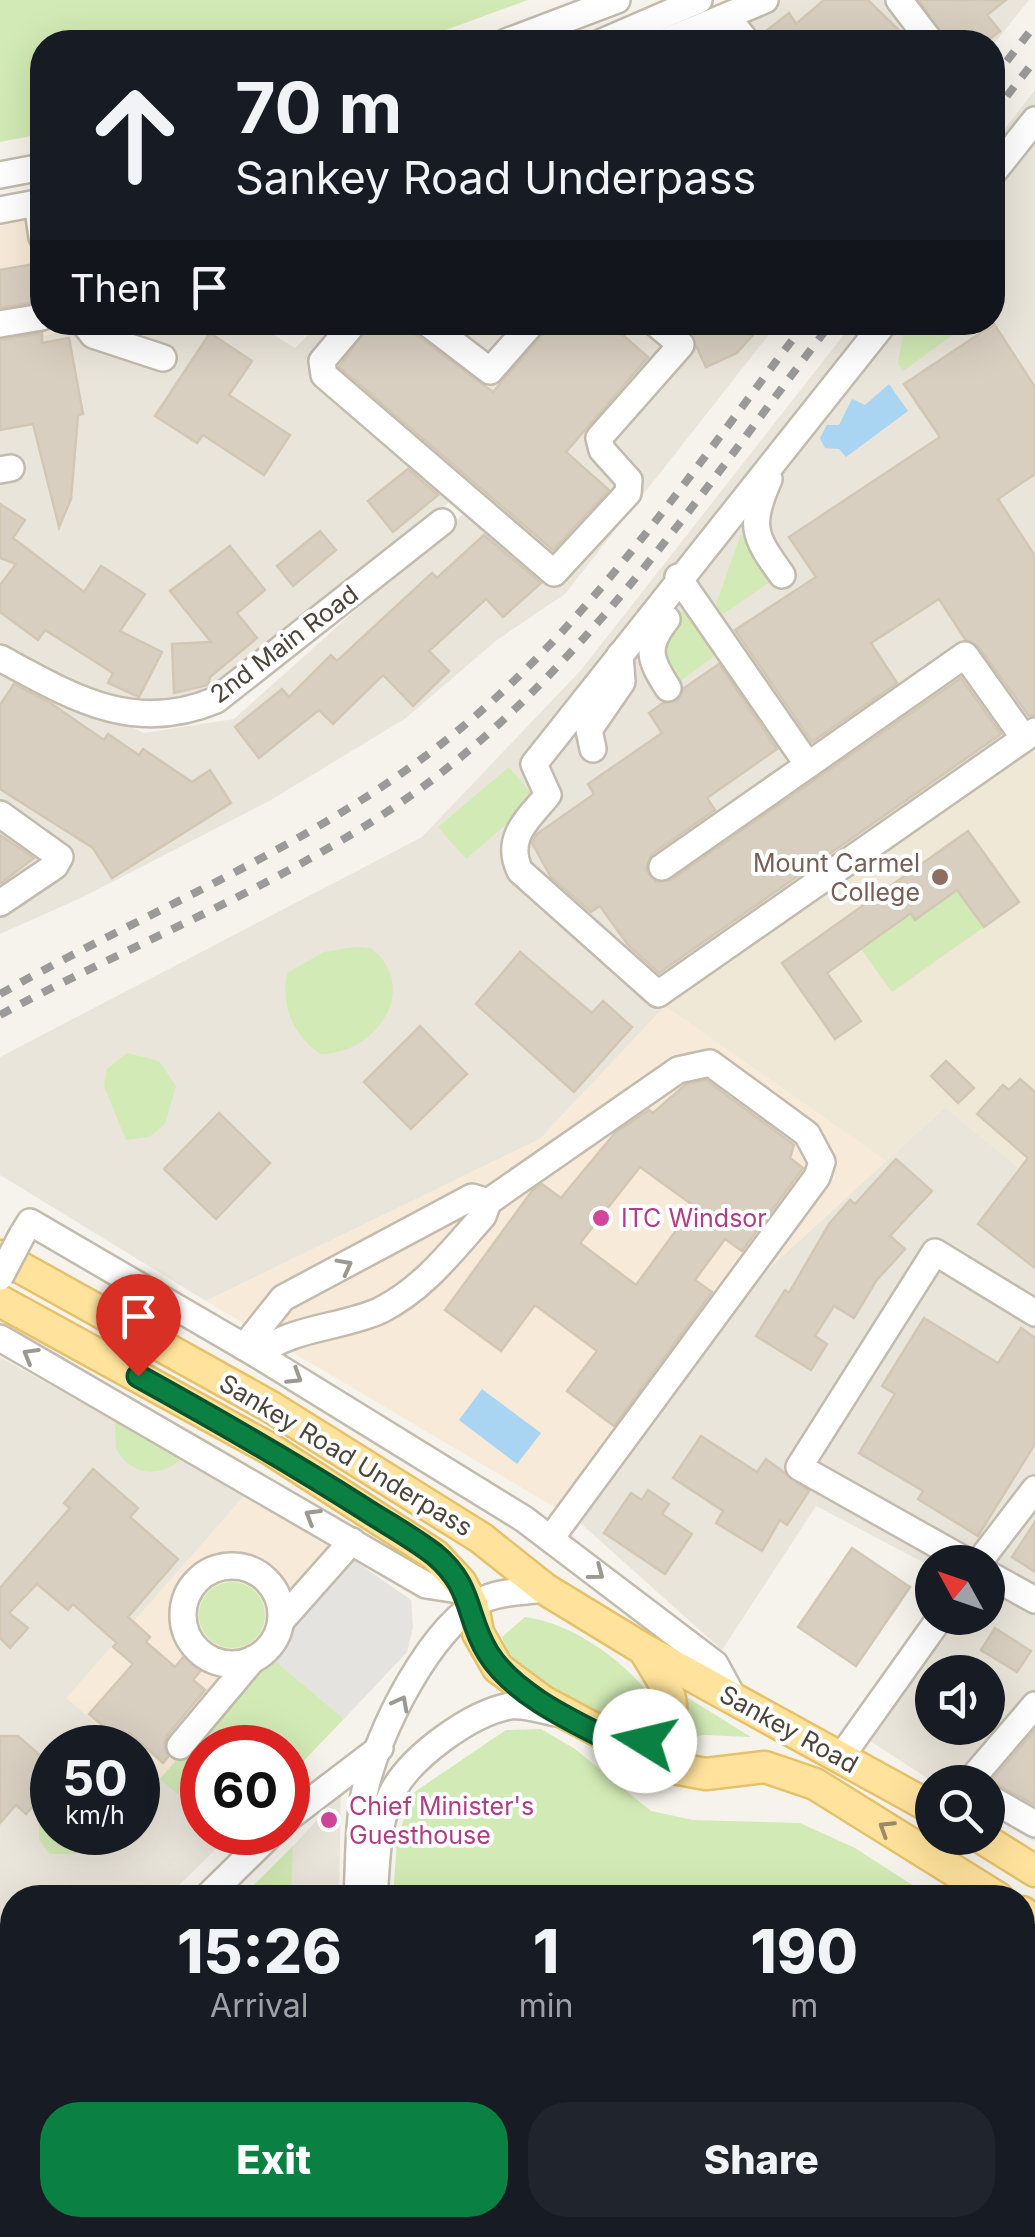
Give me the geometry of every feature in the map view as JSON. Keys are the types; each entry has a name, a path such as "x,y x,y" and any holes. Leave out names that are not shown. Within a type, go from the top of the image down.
{"main road":[{"name":"Sankey Road Underpass","path":"11,1246 35,1274 271,1407 481,1538 545,1589"},
{"name":"Sankey Road Underpass","path":"8,1305 270,1449 435,1555 469,1599"},
{"name":"Sankey Road","path":"545,1589 644,1650 915,1798"},
{"name":"Sankey Road","path":"469,1599 478,1633 498,1668 570,1718 667,1767 706,1774 765,1767 815,1784 977,1885"},
{"name":"Sankey Road","path":"626,1748 664,1734 674,1716 672,1695 644,1650"}],"street":[{"path":"538,30 617,0"},
{"path":"630,30 699,0"},
{"path":"696,30 765,0"},
{"path":"899,0 922,30"},
{"path":"728,18 738,30"},
{"path":"1005,157 1035,120"},
{"path":"1015,144 1035,161"},
{"path":"0,175 30,169"},
{"path":"0,210 30,205"},
{"path":"0,324 30,319"},
{"path":"93,335 163,358"},
{"path":"344,335 322,362 324,374 554,573 628,492 630,480 602,450 599,438 681,346 669,335"},
{"path":"443,335 490,370 521,335"},
{"path":"662,867 965,655 1030,734 658,994 520,871 514,858 516,834 548,795 534,764 620,655 683,584 780,452 874,335"},
{"path":"780,452 754,526 762,547 782,575"},
{"name":"2nd Main Road","path":"0,660 112,710 146,717 192,711 216,700 442,522"},
{"path":"668,688 652,664 650,644 683,584"},
{"path":"683,584 808,764"},
{"path":"593,749 589,737 592,722 622,682 620,655"},
{"path":"0,814 54,849 60,860 0,902"},
{"path":"251,1351 272,1342 334,1328 380,1310 422,1285 482,1216 488,1202 678,1070 710,1064 807,1134 822,1162 817,1177 551,1538"},
{"path":"251,1351 283,1298 472,1198 488,1202"},
{"path":"0,1277 11,1246 30,1222 251,1351 551,1538 714,1664 734,1700"},
{"path":"938,1545 799,1466 935,1252 1035,1313"},
{"path":"0,1338 426,1585 469,1599 545,1589"},
{"path":"992,1545 1035,1488"},
{"path":"198,1725 254,1659 272,1644 281,1621 352,1540"},
{"path":"254,1659 218,1662 196,1648 188,1638 183,1613 191,1588 211,1570 238,1566 250,1569 271,1585 281,1621"},
{"path":"1005,1583 1035,1600"},
{"path":"358,1885 362,1814 380,1748 398,1704 469,1599"},
{"path":"841,1757 928,1635"},
{"path":"375,1885 379,1837 388,1805 414,1764 485,1714 499,1709 513,1705 570,1718"},
{"path":"983,1765 1035,1705"},
{"path":"310,1801 380,1748"},
{"path":"1005,1808 1035,1827 1025,1864"},
{"path":"219,1885 250,1855"}],"shaded area":[{"path":"779,0 1029,0 1005,30 708,30"},
{"path":"1035,90 1035,741 665,1006 540,1139 206,1301 0,1175 0,1057 422,837 581,670 844,335 1005,335 1005,129"},
{"path":"30,220 30,335 49,335 0,346 0,226"},
{"path":"47,335 274,335 295,348 308,335 769,335 565,594 497,640 406,718 271,800 83,897 0,934 0,661 144,733 234,719 471,507 457,495 223,703 147,719 16,655 0,642 0,346"},
{"name":"Mount Carmel College","path":"1035,741 1035,1181 945,1107 886,1161 665,1006"},
{"name":"ITC Windsor","path":"665,1006 886,1161 763,1274 578,1521 206,1301 540,1139"},
{"path":"945,1107 1035,1181 1035,1842 1005,1824 1005,1765 915,1765 915,1770 870,1741 915,1679 915,1745 1005,1745 1005,1655 932,1655 947,1635 1005,1635 1005,1545 915,1545 915,1558 816,1506 722,1650 578,1521 763,1274"},
{"path":"0,1357 246,1494 67,1698 98,1725 30,1725 30,1855 160,1855 160,1778 180,1796 180,1855 210,1855 179,1885 0,1885"},
{"path":"246,1494 411,1600 413,1627 407,1652 310,1754 310,1725 180,1725 180,1796 160,1778 160,1725 98,1725 66,1698"},
{"path":"352,1559 411,1600 413,1627 407,1652 344,1719 267,1654"},
{"name":"Chief Minister's Guesthouse","path":"341,1794 339,1885 255,1885 284,1855 310,1855 310,1828"}],"green space":[{"path":"0,0 528,0 446,30 30,30 30,136 0,142"},
{"path":"903,335 952,335 903,371 898,364"},
{"path":"741,534 774,579 722,615 716,604"},
{"path":"688,603 721,651 675,685 666,642"},
{"path":"509,767 536,799 466,859 438,827"},
{"path":"957,890 984,927 892,992 861,949 911,913 916,920"},
{"path":"371,948 386,964 392,999 374,1031 340,1051 320,1054 302,1037 291,1018 286,997 287,973 324,952"},
{"path":"127,1053 159,1061 176,1086 165,1124 149,1137 126,1140 104,1086 107,1069"},
{"path":"115,1422 182,1458 156,1472 130,1465 116,1449"},
{"path":"232,1582 256,1591 265,1615 256,1639 232,1648 208,1639 199,1615 208,1591"},
{"path":"525,1617 582,1637 618,1662 659,1708 652,1724 636,1731 620,1725 535,1679 509,1653 502,1637"},
{"path":"267,1654 344,1719 310,1754 310,1725 206,1725"},
{"path":"688,1698 751,1737 704,1735 675,1741 687,1717"},
{"path":"541,1729 575,1749 651,1811 693,1820 800,1823 855,1848 912,1885 394,1885 397,1839 413,1793 506,1730"},
{"path":"180,1756 180,1796 160,1779"},
{"path":"284,1855 293,1855 291,1885 254,1885"}],"water":[{"path":"889,384 908,411 846,457 839,449 825,448 820,438 827,425 839,425 852,399 865,405"},
{"path":"482,1389 541,1433 517,1464 459,1420"}],"building":[{"path":"824,0 868,0 899,30 767,30 789,13 796,24"},
{"path":"919,0 1006,0 987,15 999,30 939,30"},
{"path":"30,265 30,303 0,308 0,270"},
{"path":"42,335 42,343 69,338 83,414 78,415 71,499 59,527 33,424 0,430 0,340"},
{"path":"209,335 213,335 252,361 229,395 290,435 264,475 203,435 197,443 155,416"},
{"path":"362,335 416,335 493,392 542,335 623,335 648,357 566,452 609,490 553,550 339,367"},
{"path":"691,335 753,335 737,353 706,367"},
{"path":"978,335 1001,335 1035,387 1035,474 998,499 1035,556 1035,715 1029,716 978,646 965,639 939,599 871,643 897,683 812,742 735,630 816,577 789,537 940,437 904,384"},
{"path":"408,469 438,495 393,532 368,501"},
{"path":"0,504 25,520 13,538 84,592 101,566 145,594 120,631 162,652 139,697 108,683 113,673 45,630 38,640 0,612 0,585 16,564 0,558"},
{"path":"320,531 336,550 293,586 277,566"},
{"path":"484,535 541,583 503,617 486,599 429,651 449,671 413,706 383,675 333,724 319,710 259,758 235,727 282,689 289,697 331,655 337,661 432,573 437,578"},
{"path":"230,546 265,590 237,613 257,638 210,677 208,685 174,693 172,644 211,642 170,591"},
{"path":"719,664 777,749 707,798 715,810 652,854 646,869 656,882 671,880 961,678 1001,734 659,973 628,945 600,906 591,912 551,877 532,843 537,834 594,794 588,784 662,733 649,713 663,703 677,701 684,688"},
{"path":"14,684 52,704 104,740 108,734 139,755 143,749 192,782 210,770 231,803 112,878 93,848 0,789 0,705"},
{"path":"968,831 1019,902 984,927 957,890 915,920 911,913 827,973 861,1021 835,1039 782,963"},
{"path":"0,835 34,858 1,883 0,883"},
{"path":"520,952 592,1013 603,1001 632,1027 574,1092 476,1004"},
{"path":"420,1026 467,1074 411,1129 364,1082"},
{"path":"946,1061 974,1088 958,1103 931,1076"},
{"path":"1020,1079 1035,1092 1035,1268 978,1224 1028,1158 977,1114 1003,1085 1009,1090"},
{"path":"706,1080 794,1145 790,1158 803,1168 742,1251 725,1239 695,1280 712,1292 614,1426 567,1391 597,1351 535,1305 501,1351 445,1310 532,1191 542,1184 561,1198 615,1133 649,1110 653,1113 685,1085","holes":["640,1167 694,1206 636,1285 580,1243"]},
{"path":"219,1113 270,1163 216,1219 164,1169"},
{"path":"896,1159 932,1191 890,1236 905,1249 876,1281 854,1318 834,1306 815,1336 827,1344 811,1370 756,1336 785,1290 789,1293 829,1224 850,1200 855,1204"},
{"path":"924,1318 998,1363 1021,1328 1035,1338 1035,1444 978,1536 918,1499 923,1491 859,1453 895,1394 882,1386"},
{"path":"701,1436 757,1472 766,1459 809,1491 787,1525 780,1520 762,1551 716,1523 723,1511 673,1478"},
{"path":"93,1469 138,1508 130,1517 178,1559 128,1617 150,1637 146,1642 175,1667 191,1648 208,1662 193,1680 205,1690 167,1736 164,1744 168,1757 163,1763 160,1725 102,1725 89,1714 133,1664 113,1647 117,1643 73,1604 68,1610 37,1584 9,1613 28,1628 10,1648 0,1638 0,1588 70,1508 64,1503"},
{"path":"648,1490 669,1504 662,1514 692,1534 665,1574 604,1533 631,1493 642,1500"},
{"path":"1035,1522 1035,1572 1012,1557"},
{"path":"852,1548 910,1587 856,1666 798,1627"},
{"path":"1005,1634 1031,1651 1017,1672 1005,1665 1005,1655 989,1655 981,1650 991,1635"},
{"path":"1035,1730 1035,1805 1005,1789 1005,1765"},
{"path":"0,1736 18,1736 30,1747 30,1809 26,1814 16,1805 0,1823"}],"railway":[{"path":"1005,63 1035,25"},
{"path":"1005,98 1035,60"},
{"path":"0,994 281,848 389,782 440,745 494,700 591,599 680,490 796,335"},
{"path":"0,1015 290,869 401,803 451,765 506,717 607,612 822,335"}],"place":[{"name":"Mount Carmel College","path":"940,877"},
{"name":"ITC Windsor","path":"601,1218"},
{"name":"Chief Minister's Guesthouse","path":"329,1820"}],"route":[{"path":"138,1376 270,1449 435,1555 461,1584 473,1606 478,1633 498,1668 544,1702 626,1748 645,1741"}]}
